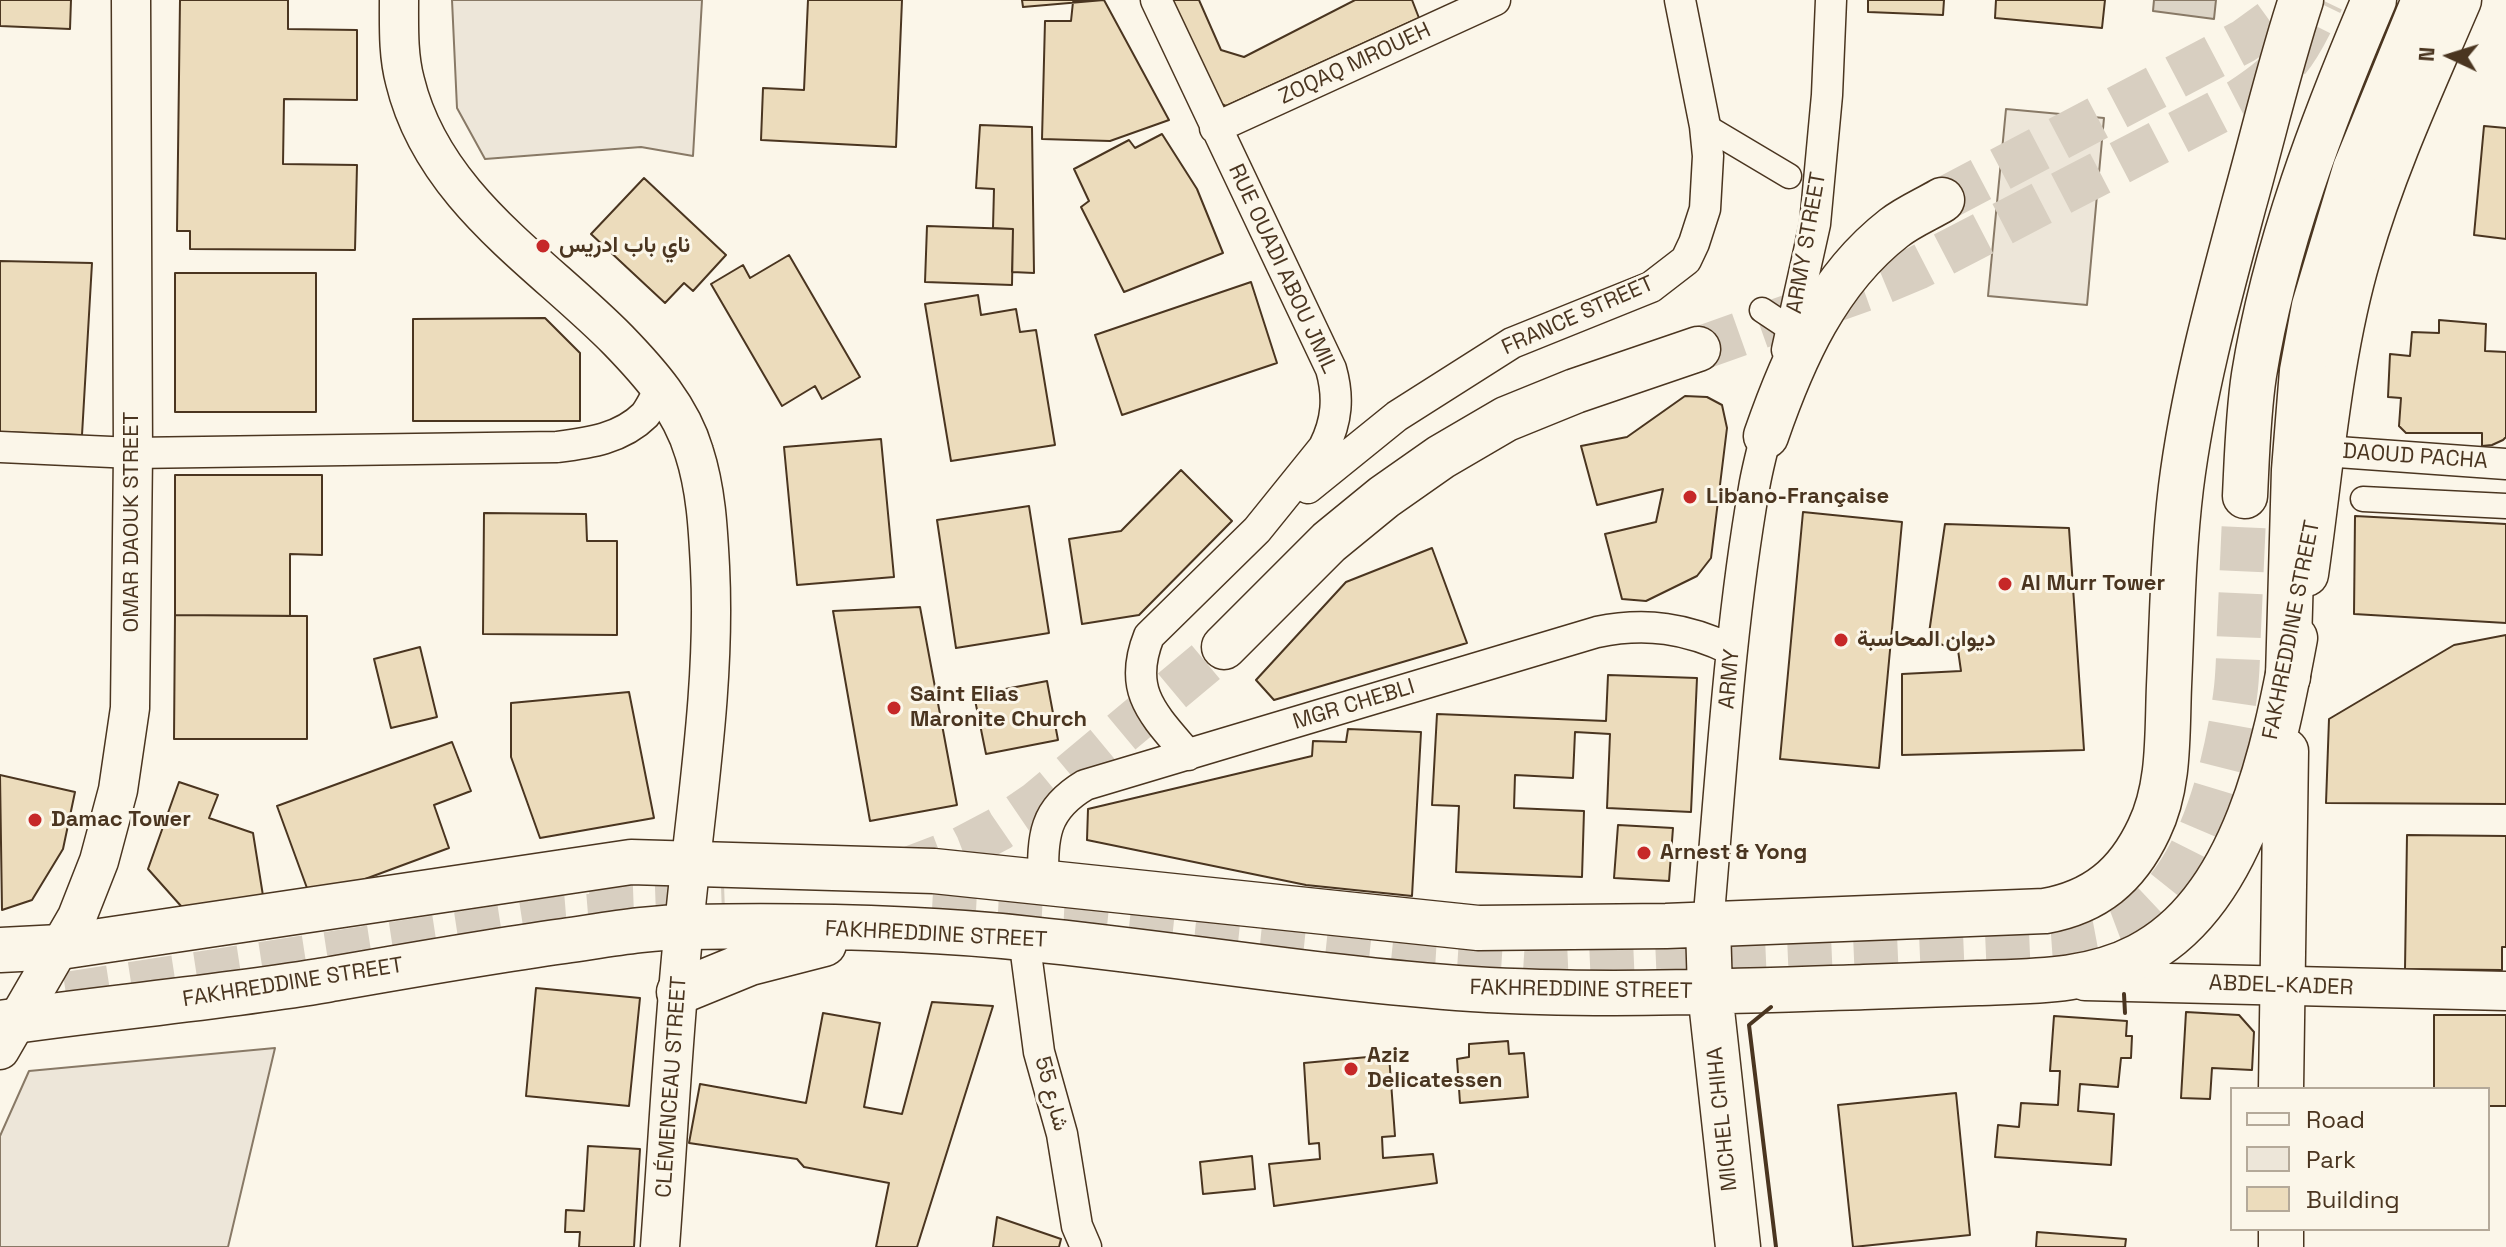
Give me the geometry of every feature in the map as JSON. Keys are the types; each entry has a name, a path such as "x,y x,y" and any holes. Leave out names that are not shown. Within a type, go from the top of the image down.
{"main road":[{"path":"0,950 60,947 631,862 934,871 1478,928 1538,930 2063,908 2098,893 2112,882 2150,828 2163,783 2176,532 2195,404 2210,333 2301,0"},
{"path":"2245,496 2254,377 2287,234 2343,76 2374,0"},
{"path":"2281,1087 2294,470 2302,371 2314,306 2355,169 2424,0"},
{"name":"FAKHREDDINE STREET","path":"5,1031 107,1011 313,982 626,931 684,926 883,929 1024,938 1408,984 1540,992 1710,992 2056,981 2115,967 2167,940 2193,916 2242,837 2256,800 2288,677 2306,578 2334,375 2358,258 2382,183 2459,0"},
{"path":"1766,436 1800,346 1840,284 1896,226 1942,200"},
{"path":"1224,647 1329,542 1384,497 1441,457 1506,419 1575,391 1698,349"},
{"name":"MICHEL CHIHA","path":"1708,925 1710,992 1738,1247"},
{"path":"679,992 750,963 883,929"}],"street":[{"name":"OMAR DAOUK STREET","path":"5,1031 77,917 99,861 120,776 130,708 133,453 131,0"},
{"name":"CLÉMENCEAU STREET","path":"399,0 401,60 411,103 427,141 458,188 498,231 600,322 661,387 680,417 694,451 703,489 712,606 708,682 684,926 660,1247"},
{"name":"RUE OUADI ABOU JMIL","path":"1156,0 1336,385 1335,417 1324,447 1257,530 1149,636 1142,655 1140,676 1143,696 1153,714 1188,755"},
{"name":"ZOQAQ MROUEH","path":"1215,128 1495,0"},
{"name":"FRANCE STREET","path":"1257,530 1409,407 1512,343 1651,287 1686,260 1705,209 1708,156 1680,0"},
{"name":"ARMY STREET","path":"1766,436 1815,224 1827,95 1831,0"},
{"path":"1705,126 1789,176"},
{"path":"1762,310 1792,330"},
{"path":"0,447 133,453 557,447 598,441 624,430 646,414 661,387"},
{"name":"ARMY","path":"1708,925 1732,650 1754,484 1766,436"},
{"name":"DAOUD PACHA","path":"2324,451 2496,463"},
{"path":"2363,499 2502,505 2496,463"},
{"name":"MGR CHEBLI","path":"1043,881 1043,844 1047,825 1055,809 1068,795 1085,785 1582,636 1625,627 1681,630 1708,638 1732,650"},
{"name":"شارع 55","path":"1024,938 1039,1052 1062,1134 1077,1226 1086,1247"},
{"name":"ABDEL-KADER","path":"2056,981 2506,991"}],"green space":[{"path":"452,0 702,0 693,156 641,147 485,159 457,108"},
{"path":"2006,109 2104,118 2087,305 1988,296"},
{"path":"275,1048 228,1247 0,1247 0,1136 29,1071"}],"shaded area":[{"path":"2154,0 2216,0 2214,19 2153,11"}],"building":[{"path":"0,0 71,0 70,29 0,26"},
{"path":"180,0 288,0 288,29 357,30 357,100 284,99 283,164 357,165 355,250 190,249 190,231 177,231"},
{"path":"808,0 902,0 896,147 761,140 763,88 804,90"},
{"path":"1022,0 1104,0 1023,7"},
{"path":"1104,0 1169,120 1110,141 1042,139 1045,21 1071,21 1073,2"},
{"path":"1165,0 1199,0 1221,50 1244,57 1355,0 1412,0 1419,18 1226,106 1204,96"},
{"path":"1868,0 1944,0 1943,15 1868,12"},
{"path":"1996,0 2105,0 2102,28 1995,18"},
{"path":"980,125 1032,127 1034,273 1012,272 1013,229 993,228 994,189 976,188"},
{"path":"2484,126 2506,128 2506,239 2474,235"},
{"path":"1162,134 1197,189 1223,253 1124,292 1081,207 1089,201 1074,169 1129,140 1135,148"},
{"path":"644,178 726,255 693,291 684,283 665,303 591,234"},
{"path":"927,226 1013,229 1012,285 925,282"},
{"path":"789,255 860,377 822,399 815,386 782,406 711,284 743,265 750,278"},
{"path":"0,261 92,263 82,435 0,432"},
{"path":"175,273 316,273 316,412 175,412"},
{"path":"1251,282 1277,363 1122,415 1095,335"},
{"path":"978,295 981,315 1016,309 1020,332 1036,330 1055,445 951,461 925,304"},
{"path":"545,318 580,353 580,421 413,421 413,319"},
{"path":"2439,320 2486,324 2485,351 2506,352 2506,437 2503,440 2482,446 2482,433 2406,433 2399,426 2401,398 2388,397 2390,354 2410,356 2412,332 2439,333"},
{"name":"Libano-Française","path":"1685,396 1707,397 1722,405 1727,428 1711,558 1697,576 1646,601 1622,599 1605,534 1656,522 1663,489 1597,505 1581,446 1627,437"},
{"path":"881,439 894,577 797,585 784,447"},
{"path":"1181,470 1232,521 1139,615 1082,624 1069,539 1121,531"},
{"path":"175,475 322,475 322,555 290,554 290,616 175,615"},
{"path":"1029,506 1049,633 956,648 937,520"},
{"name":"ديوان المحاسبة","path":"1803,512 1902,522 1879,768 1780,759"},
{"path":"484,513 586,514 587,541 617,541 617,635 483,634"},
{"path":"2355,516 2506,524 2506,623 2354,614"},
{"name":"Al Murr Tower","path":"1945,524 2069,528 2084,750 1902,755 1902,674 1961,671 1958,650 1928,640"},
{"path":"1432,548 1467,643 1274,700 1256,680 1346,582"},
{"name":"Saint Elias Maronite Church","path":"920,607 957,805 870,821 833,611"},
{"path":"175,615 307,616 307,739 174,739"},
{"path":"2506,635 2506,804 2326,803 2329,719 2454,645"},
{"path":"420,647 437,717 391,728 374,659"},
{"path":"1608,675 1697,678 1691,812 1607,808 1610,734 1575,732 1573,778 1515,775 1514,808 1584,811 1582,877 1456,872 1459,806 1432,805 1437,714 1606,721"},
{"path":"1047,681 1058,740 986,754 974,695"},
{"path":"629,692 654,818 540,838 511,757 511,703"},
{"path":"1348,729 1421,732 1412,896 1306,885 1087,840 1088,809 1312,756 1313,741 1346,742"},
{"path":"452,742 471,791 434,805 449,848 311,899 277,806"},
{"name":"Damac Tower","path":"0,775 75,792 63,849 32,900 2,910"},
{"path":"179,782 218,795 209,818 253,833 264,902 189,915 148,869"},
{"name":"Arnest & Yong","path":"1618,825 1673,828 1669,881 1614,878"},
{"path":"2407,835 2506,836 2506,947 2502,947 2502,970 2405,969"},
{"path":"536,988 640,998 629,1106 526,1096"},
{"path":"932,1002 993,1006 917,1247 876,1247 889,1183 804,1167 797,1159 689,1143 700,1084 806,1103 823,1013 880,1023 864,1107 902,1114"},
{"path":"2186,1012 2239,1015 2254,1032 2252,1070 2212,1068 2210,1099 2181,1098"},
{"path":"2434,1015 2506,1015 2506,1106 2490,1106 2490,1087 2434,1087"},
{"path":"2054,1016 2127,1021 2126,1036 2132,1036 2131,1058 2121,1058 2118,1087 2080,1084 2078,1111 2114,1114 2111,1165 1995,1157 1998,1125 2019,1127 2021,1103 2058,1105 2060,1071 2050,1071"},
{"path":"1508,1041 1509,1054 1524,1053 1528,1097 1460,1103 1457,1059 1469,1057 1469,1044"},
{"path":"1389,1055 1395,1136 1382,1137 1383,1158 1433,1154 1437,1183 1274,1206 1269,1164 1320,1159 1319,1143 1309,1144 1304,1063"},
{"path":"1956,1093 1970,1235 1853,1247 1838,1105"},
{"path":"588,1146 640,1149 634,1247 579,1247 580,1232 565,1232 566,1210 584,1211"},
{"path":"1252,1156 1255,1189 1203,1194 1200,1162"},
{"path":"997,1217 1061,1239 1059,1247 993,1247"},
{"path":"2037,1232 2126,1239 2125,1247 2036,1247"}],"tunnel":[{"path":"1942,200 2244,41 2273,20 2292,0"},
{"path":"1698,349 1917,268 2239,101 2281,69 2306,33 2322,0"},
{"path":"932,910 1101,919 1416,952 1543,960 2035,939 2114,928 2149,907 2171,884 2189,856 2215,791 2236,688 2245,496"},
{"path":"900,872 963,848 999,829 1037,803 1224,647"},
{"path":"589,889 724,884"},
{"path":"66,994 562,918 635,912"}],"wall":[{"path":"2124,994 2125,1013"},
{"path":"1771,1007 1749,1025 1776,1247"}],"place":[{"name":"ناي باب ادريس","path":"543,246"},
{"name":"Libano-Française","path":"1690,497"},
{"name":"Al Murr Tower","path":"2005,584"},
{"name":"ديوان المحاسبة","path":"1841,640"},
{"name":"Saint Elias Maronite Church","path":"894,708"},
{"name":"Damac Tower","path":"35,820"},
{"name":"Arnest & Yong","path":"1644,853"},
{"name":"Aziz Delicatessen","path":"1351,1069"}]}
